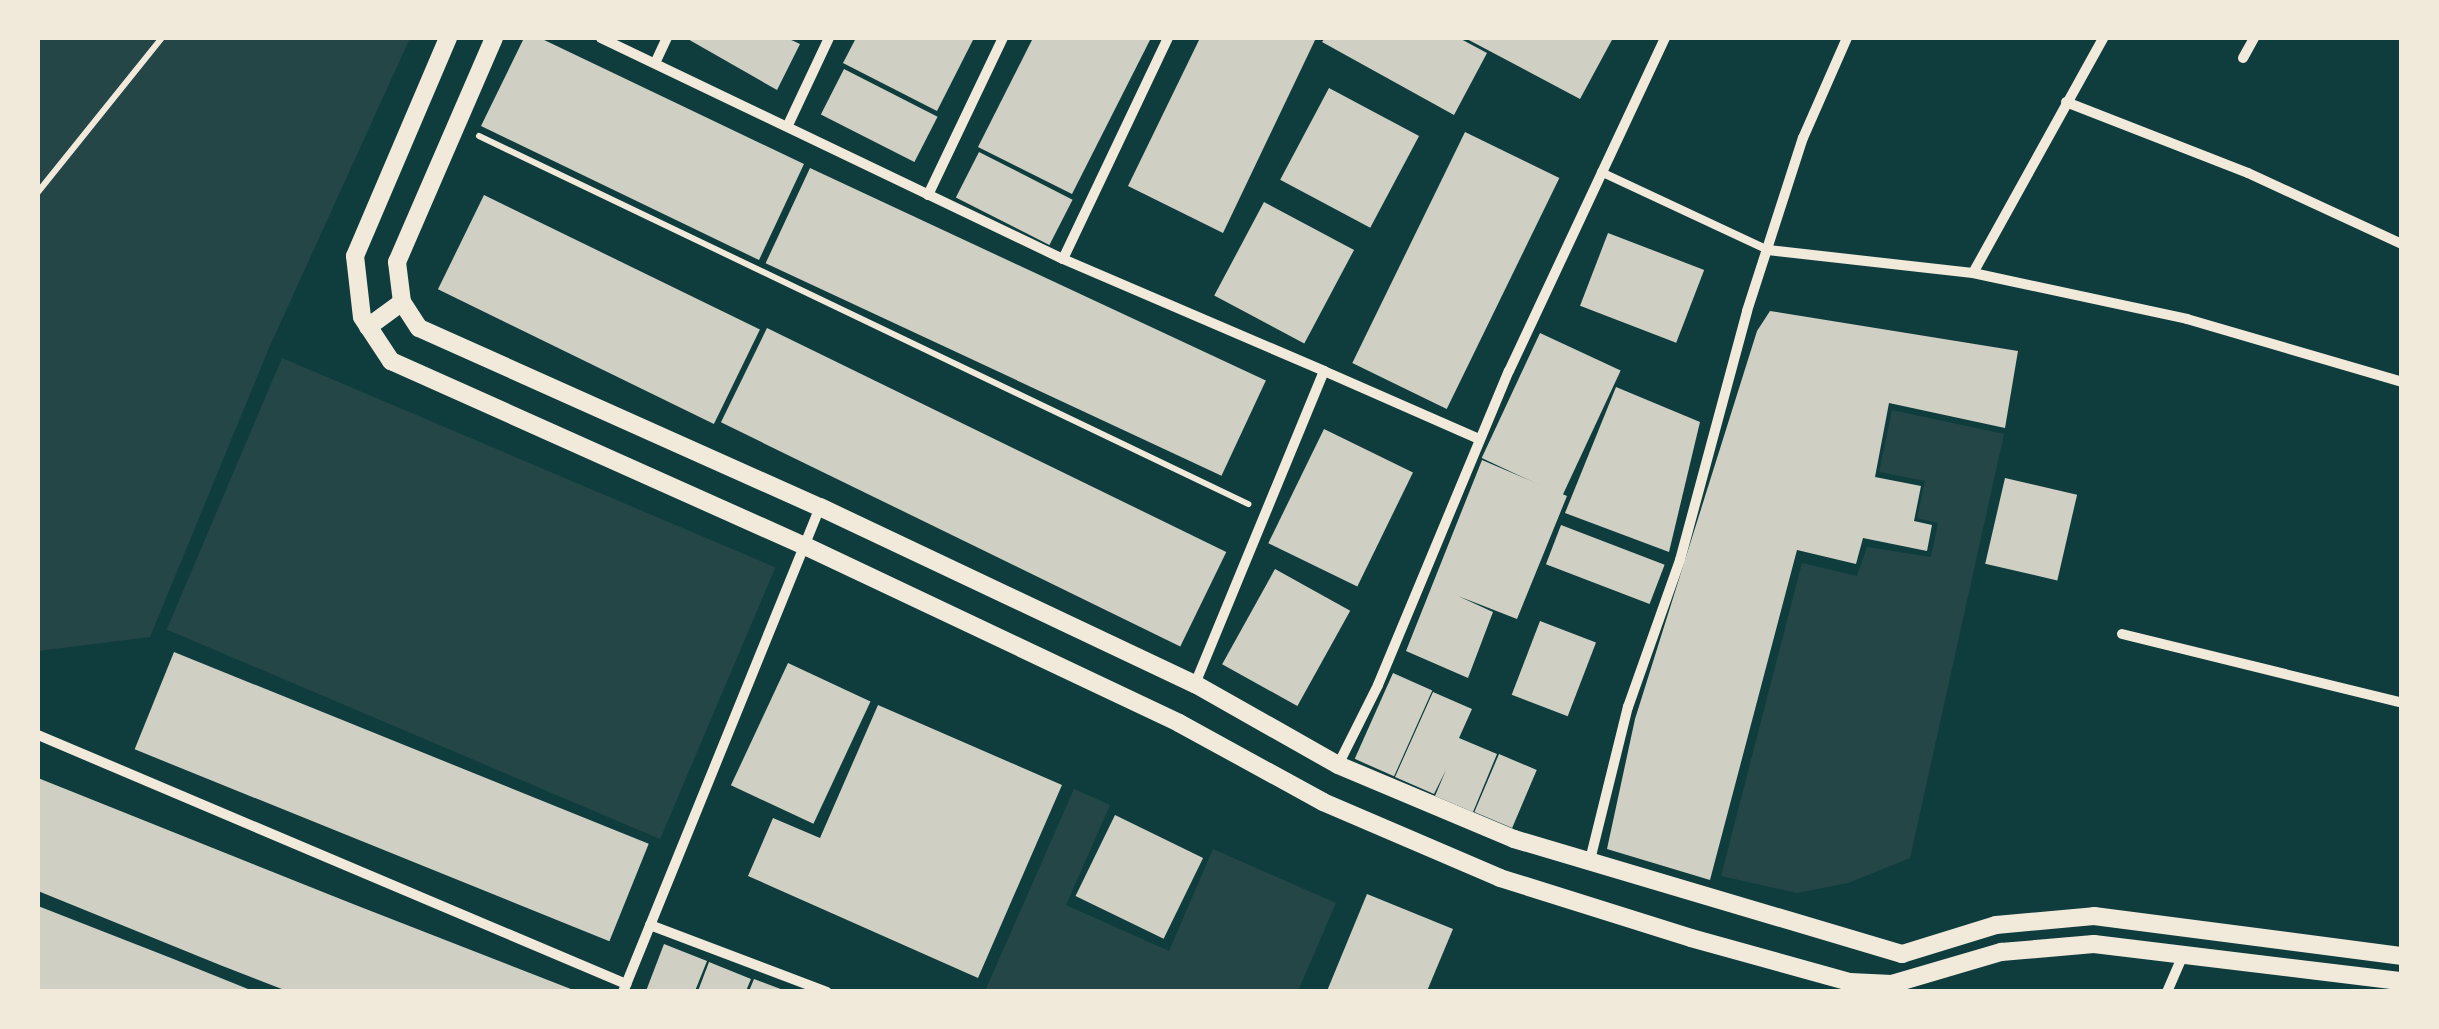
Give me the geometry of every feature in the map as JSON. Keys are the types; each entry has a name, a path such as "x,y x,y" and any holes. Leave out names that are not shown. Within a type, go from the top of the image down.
{"street":[{"path":"448,38 355,256 368,327 392,361 803,545 1179,724 1323,802 1500,878 1850,982 1891,988 1929,984 2001,952 2094,944 2402,981"},
{"path":"494,38 397,262 402,302 419,328 820,507 1195,684 1338,765 1514,840 1902,954 1996,925 2094,916 2402,956"},
{"path":"601,38 656,60 1063,259 1480,439"},
{"path":"656,60 668,38"},
{"path":"788,125 829,38"},
{"path":"928,194 1003,38"},
{"path":"1063,259 1168,38"},
{"path":"1338,765 1378,685 1480,439 1665,38"},
{"path":"1590,860 1628,707 1685,541 1768,250 1804,138 1847,38"},
{"path":"1974,273 2103,38"},
{"path":"2243,58 2254,38"},
{"path":"2066,102 2248,173 2402,244"},
{"path":"1768,250 1974,273 2187,320 2402,382"},
{"path":"368,327 402,302"},
{"path":"1195,684 1262,511 1324,371"},
{"path":"38,735 624,988 820,507"},
{"path":"2122,634 2402,703"},
{"path":"650,925 828,992"},
{"path":"1929,984 1939,944"},
{"path":"1891,988 1902,954"},
{"path":"2167,992 2183,954"}],"lane":[{"path":"1601,172 1768,250"}],"path":[{"path":"38,192 162,38"},
{"path":"456,126 1262,511"}],"shaded area":[{"path":"38,38 410,38 269,348 150,637 38,651"},
{"path":"282,358 775,567 660,839 167,630"},
{"path":"1892,410 2004,434 1910,858 1848,883 1797,893 1721,876 1802,563 1857,576 1867,547 1931,557 1938,523 1917,518 1925,481 1879,472"},
{"path":"1074,789 1110,805 1066,905 1169,951 1213,849 1336,903 1298,991 985,991"}],"building":[{"path":"524,38 540,38 804,164 759,260 481,126"},
{"path":"686,38 787,38 800,44 777,90"},
{"path":"856,38 974,38 937,111 843,63"},
{"path":"1033,38 1151,38 1072,194 978,147"},
{"path":"1200,38 1316,38 1223,233 1128,186"},
{"path":"1325,38 1459,38 1487,53 1454,115 1322,42"},
{"path":"1465,38 1613,38 1580,99"},
{"path":"844,69 938,117 914,162 821,114"},
{"path":"1329,88 1419,136 1370,228 1280,180"},
{"path":"1465,132 1559,178 1447,409 1352,363"},
{"path":"979,152 1073,200 1049,245 956,197"},
{"path":"810,168 1266,381 1221,476 766,263"},
{"path":"484,195 760,330 714,424 438,289"},
{"path":"1264,202 1354,250 1304,343 1214,296"},
{"path":"1608,233 1704,270 1676,343 1580,306"},
{"path":"1770,311 2018,351 2005,428 1889,403 1875,477 1921,486 1914,521 1932,525 1927,551 1863,538 1856,564 1797,550 1710,880 1607,849 1635,719 1757,331"},
{"path":"767,328 1226,552 1180,646 721,422"},
{"path":"1540,333 1621,371 1562,496 1482,458"},
{"path":"1616,387 1700,422 1669,552 1565,513"},
{"path":"1324,429 1413,472 1357,587 1268,543"},
{"path":"1482,460 1567,496 1517,619 1458,596 1493,612 1468,678 1406,651"},
{"path":"2005,478 2077,495 2057,580 1985,564"},
{"path":"1561,525 1665,565 1650,604 1546,564"},
{"path":"1275,569 1350,611 1297,706 1222,664"},
{"path":"1540,621 1596,643 1568,716 1512,695"},
{"path":"174,652 649,844 609,941 135,749"},
{"path":"788,663 870,701 813,824 731,785"},
{"path":"1393,673 1432,690 1394,776 1355,759"},
{"path":"1433,692 1472,709 1459,738 1497,754 1473,812 1435,796 1446,770 1434,794 1395,777"},
{"path":"878,705 1062,785 978,978 748,876 773,818 820,838"},
{"path":"1499,754 1537,770 1512,828 1474,812"},
{"path":"38,778 576,991 287,991 220,965 38,891"},
{"path":"1115,815 1203,858 1164,939 1076,896"},
{"path":"1367,894 1453,929 1427,991 1327,991"},
{"path":"38,906 171,958 253,991 38,991"},
{"path":"664,944 707,961 695,991 646,991"},
{"path":"709,962 751,979 746,991 698,991"},
{"path":"754,979 786,991 749,991"}]}
